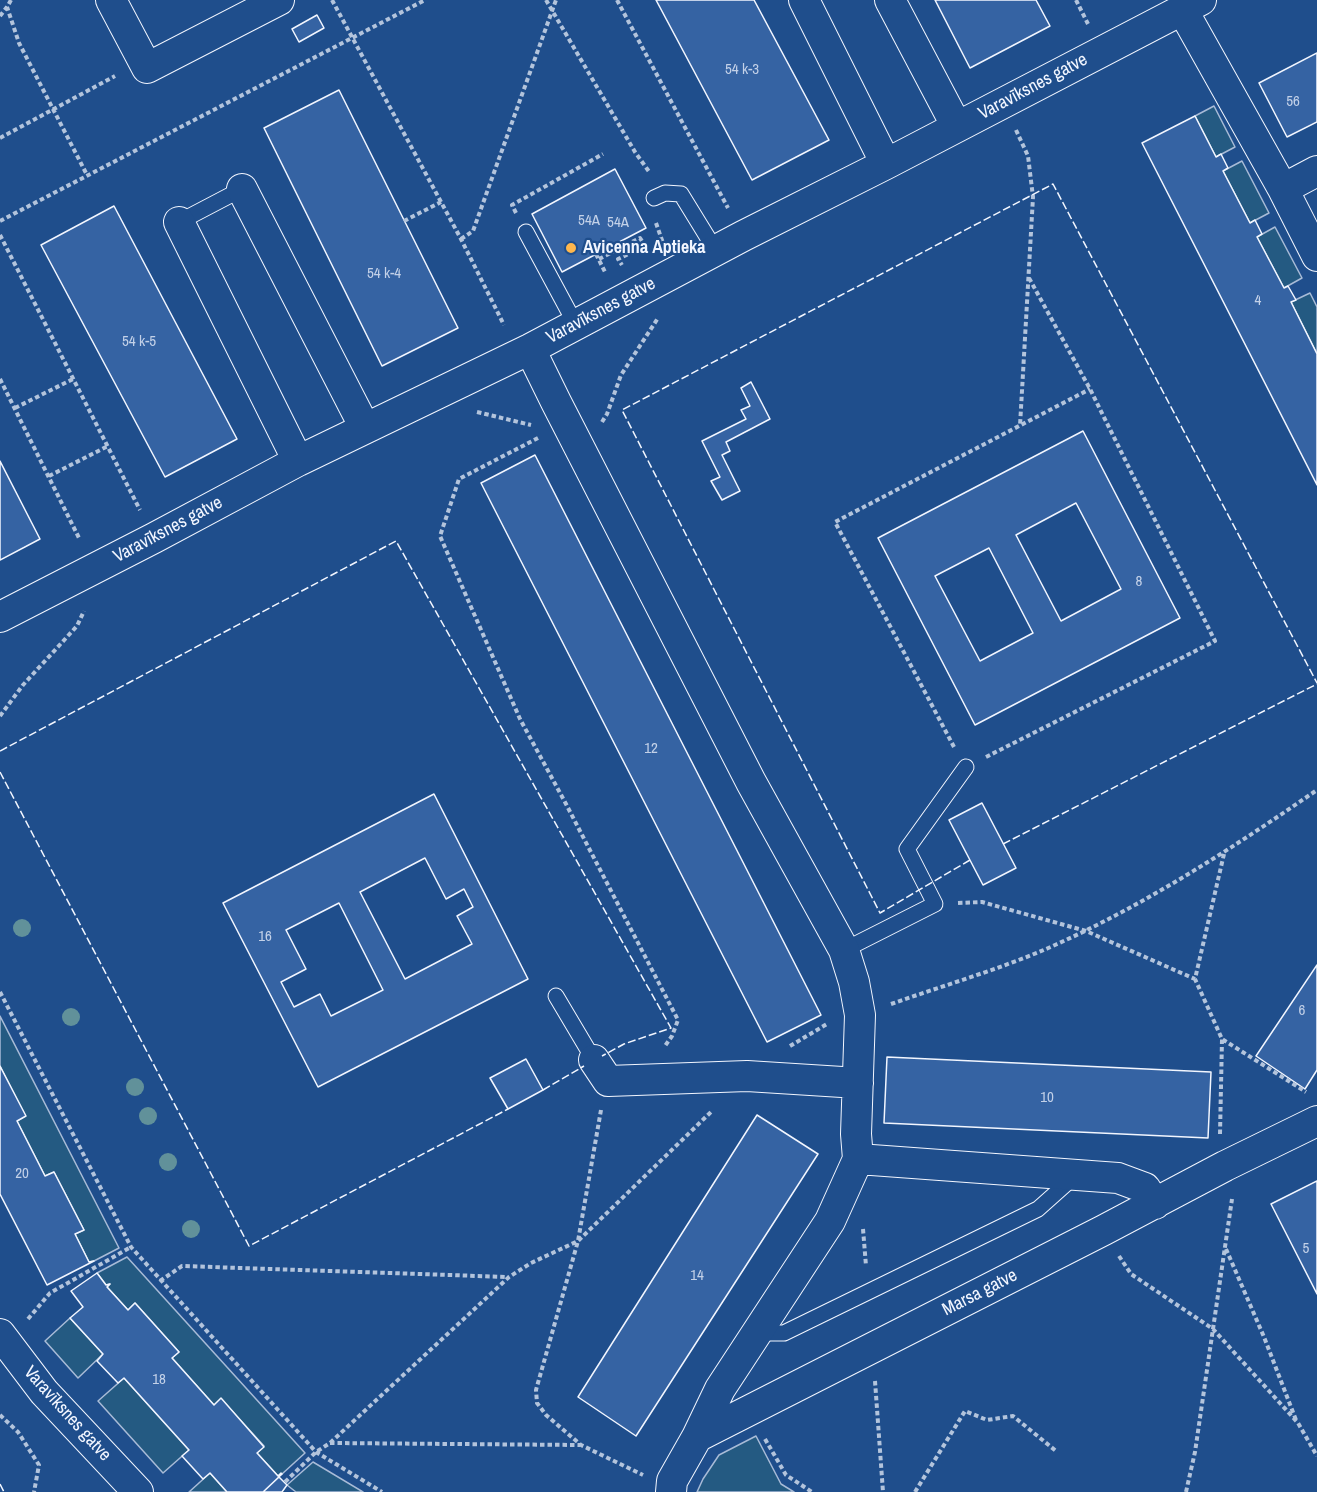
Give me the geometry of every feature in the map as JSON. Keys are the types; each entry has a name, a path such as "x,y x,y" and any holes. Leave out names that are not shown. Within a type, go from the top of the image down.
{"street":[{"path":"111,0 147,68 279,0"},
{"path":"804,0 886,164"},
{"path":"890,0 957,127"},
{"path":"1191,4 1317,256"},
{"name":"Varavīksnes gatve","path":"0,617 298,461 524,352 1191,4"},
{"path":"1283,189 1317,171"},
{"path":"243,189 365,429"},
{"path":"179,222 298,461"},
{"path":"524,352 582,453 751,782 844,951 855,982 860,1015 856,1134 858,1159 830,1221 720,1389 672,1487"},
{"path":"601,1070 858,1083"},
{"name":"Marsa gatve","path":"697,1437 1317,1121"},
{"path":"858,1159 1118,1178 1145,1188 1155,1204"},
{"name":"Varavīksnes gatve","path":"2,1337 44,1392 138,1492"}],"lane":[{"path":"179,222 243,189"},
{"path":"660,195 681,194 716,250"},
{"path":"526,232 576,325"},
{"path":"844,951 935,904 907,849 966,767"},
{"path":"556,996 601,1070"},
{"path":"755,1333 784,1333 937,1260 1038,1209 1075,1176"}],"path":[{"path":"0,16 11,0"},
{"path":"332,0 460,239 524,352"},
{"path":"0,221 424,0"},
{"path":"546,0 660,195 656,227 663,243 621,264"},
{"path":"460,239 473,231 556,0"},
{"path":"617,0 743,236"},
{"path":"7,7 19,43 87,175"},
{"path":"0,138 122,72 147,68"},
{"path":"1004,102 1028,156 1033,197 1020,426"},
{"path":"526,232 512,205 603,154"},
{"path":"404,221 441,202"},
{"path":"0,235 154,538"},
{"path":"599,259 640,238 645,246 618,260 624,270"},
{"path":"596,254 605,272"},
{"path":"1029,278 1090,389 1215,641 966,767 834,522 1090,389"},
{"path":"582,453 607,414 621,375 659,318"},
{"path":"0,379 94,569 92,597 77,626 23,685 0,716"},
{"path":"15,408 74,379"},
{"path":"432,397 450,409 470,410 542,428"},
{"path":"542,436 459,479 440,536 520,719 678,1020 672,1036 659,1053"},
{"path":"49,476 108,446"},
{"path":"285,1482 509,1277 531,1263 578,1241 747,1076 772,1056 834,1021 860,1015 1044,950 1086,931 1224,853 1317,790"},
{"path":"1186,1492 1195,1452 1233,1190 1220,1148 1222,1039 1196,979 1224,853"},
{"path":"935,904 982,902 1086,931 1196,979"},
{"path":"0,992 131,1247 316,1452 382,1492"},
{"path":"1222,1039 1308,1093"},
{"path":"601,1070 599,1117 578,1241 536,1390 537,1403 546,1415 581,1444 672,1487"},
{"path":"2,1337 24,1324 50,1293 131,1247"},
{"path":"1225,1247 1298,1423 1317,1456"},
{"path":"1114,1248 1131,1274 1213,1329 1298,1423"},
{"path":"160,1281 182,1266 509,1277"},
{"path":"748,1409 786,1475 812,1492"},
{"path":"915,1492 965,1411 987,1420 1013,1416 1056,1451"},
{"path":"0,1415 18,1432 39,1465 34,1492"},
{"path":"330,1443 581,1444"}],"shaded area":[{"path":"1214,106 1235,147 1216,157 1195,116"},
{"path":"1242,161 1269,213 1250,223 1223,171"},
{"path":"1275,227 1302,278 1284,288 1257,237"},
{"path":"1310,293 1317,307 1317,354 1291,302"},
{"path":"0,1016 119,1248 94,1261 89,1262 75,1234 84,1230 54,1172 45,1176 17,1121 25,1116 0,1066"},
{"path":"127,1257 305,1453 282,1474 278,1476 257,1453 264,1446 221,1399 214,1405 172,1358 179,1352 135,1303 128,1310 107,1287 110,1284 106,1285 97,1273"},
{"path":"70,1318 103,1354 78,1378 45,1341"},
{"path":"124,1378 189,1450 163,1473 98,1401"},
{"path":"756,1436 781,1484 794,1492 697,1492 719,1455"},
{"path":"313,1462 363,1492 296,1492 287,1485"},
{"path":"210,1473 227,1492 189,1492"}],"building":[{"path":"656,0 754,0 829,140 752,180"},
{"path":"935,0 1036,0 1050,26 970,68"},
{"path":"317,15 324,28 299,42 292,29"},
{"path":"1317,53 1317,122 1287,137 1259,83"},
{"path":"339,90 458,328 382,366 264,128"},
{"path":"1195,116 1216,157 1221,154 1228,168 1223,171 1250,223 1255,220 1262,234 1257,237 1284,288 1288,286 1296,300 1291,302 1317,354 1317,485 1142,143"},
{"path":"615,169 646,228 562,272 532,214"},
{"path":"114,206 237,439 165,477 41,245"},
{"path":"751,382 770,419 726,442 730,451 722,455 740,491 722,500 711,481 720,477 702,441 746,419 741,410 750,406 741,388"},
{"path":"1083,431 1180,618 975,725 878,538","holes":["1076,503 1121,589 1061,621 1016,535","989,548 1033,633 980,661 935,576"]},
{"path":"535,455 821,1015 767,1042 481,483"},
{"path":"0,461 40,539 0,560"},
{"path":"434,794 528,979 318,1087 223,903","holes":["425,858 446,899 464,889 473,907 457,916 472,944 405,979 360,892","339,903 383,990 331,1016 320,994 294,1007 281,982 306,969 286,930"]},
{"path":"982,803 1016,868 983,885 949,820"},
{"path":"1317,965 1317,1070 1305,1089 1256,1056"},
{"path":"887,1057 1211,1072 1208,1138 884,1123"},
{"path":"526,1059 543,1090 508,1109 490,1078"},
{"path":"0,1066 26,1116 17,1121 45,1176 54,1172 84,1230 75,1234 89,1262 94,1261 47,1285 0,1194"},
{"path":"757,1115 818,1154 636,1436 578,1397"},
{"path":"1317,1181 1317,1294 1271,1204"},
{"path":"97,1273 106,1285 110,1284 107,1287 128,1310 135,1303 179,1352 172,1358 214,1405 221,1398 264,1447 257,1453 278,1476 282,1474 263,1492 227,1492 210,1473 203,1479 182,1456 189,1450 124,1378 118,1383 97,1361 103,1354 70,1318 83,1307 71,1291"},
{"path":"279,1477 287,1485 282,1492 263,1492"}],"fence":[{"path":"970,860 880,913 622,410 1053,184 1317,683"},
{"path":"0,751 396,541 671,1028 624,1044 602,1056"},
{"path":"1003,844 1317,684"},
{"path":"0,772 249,1246 508,1109"},
{"path":"543,1090 584,1066"},
{"path":"0,1484 4,1492"}],"place":[{"name":"Avicenna Aptieka","path":"571,248"}]}
